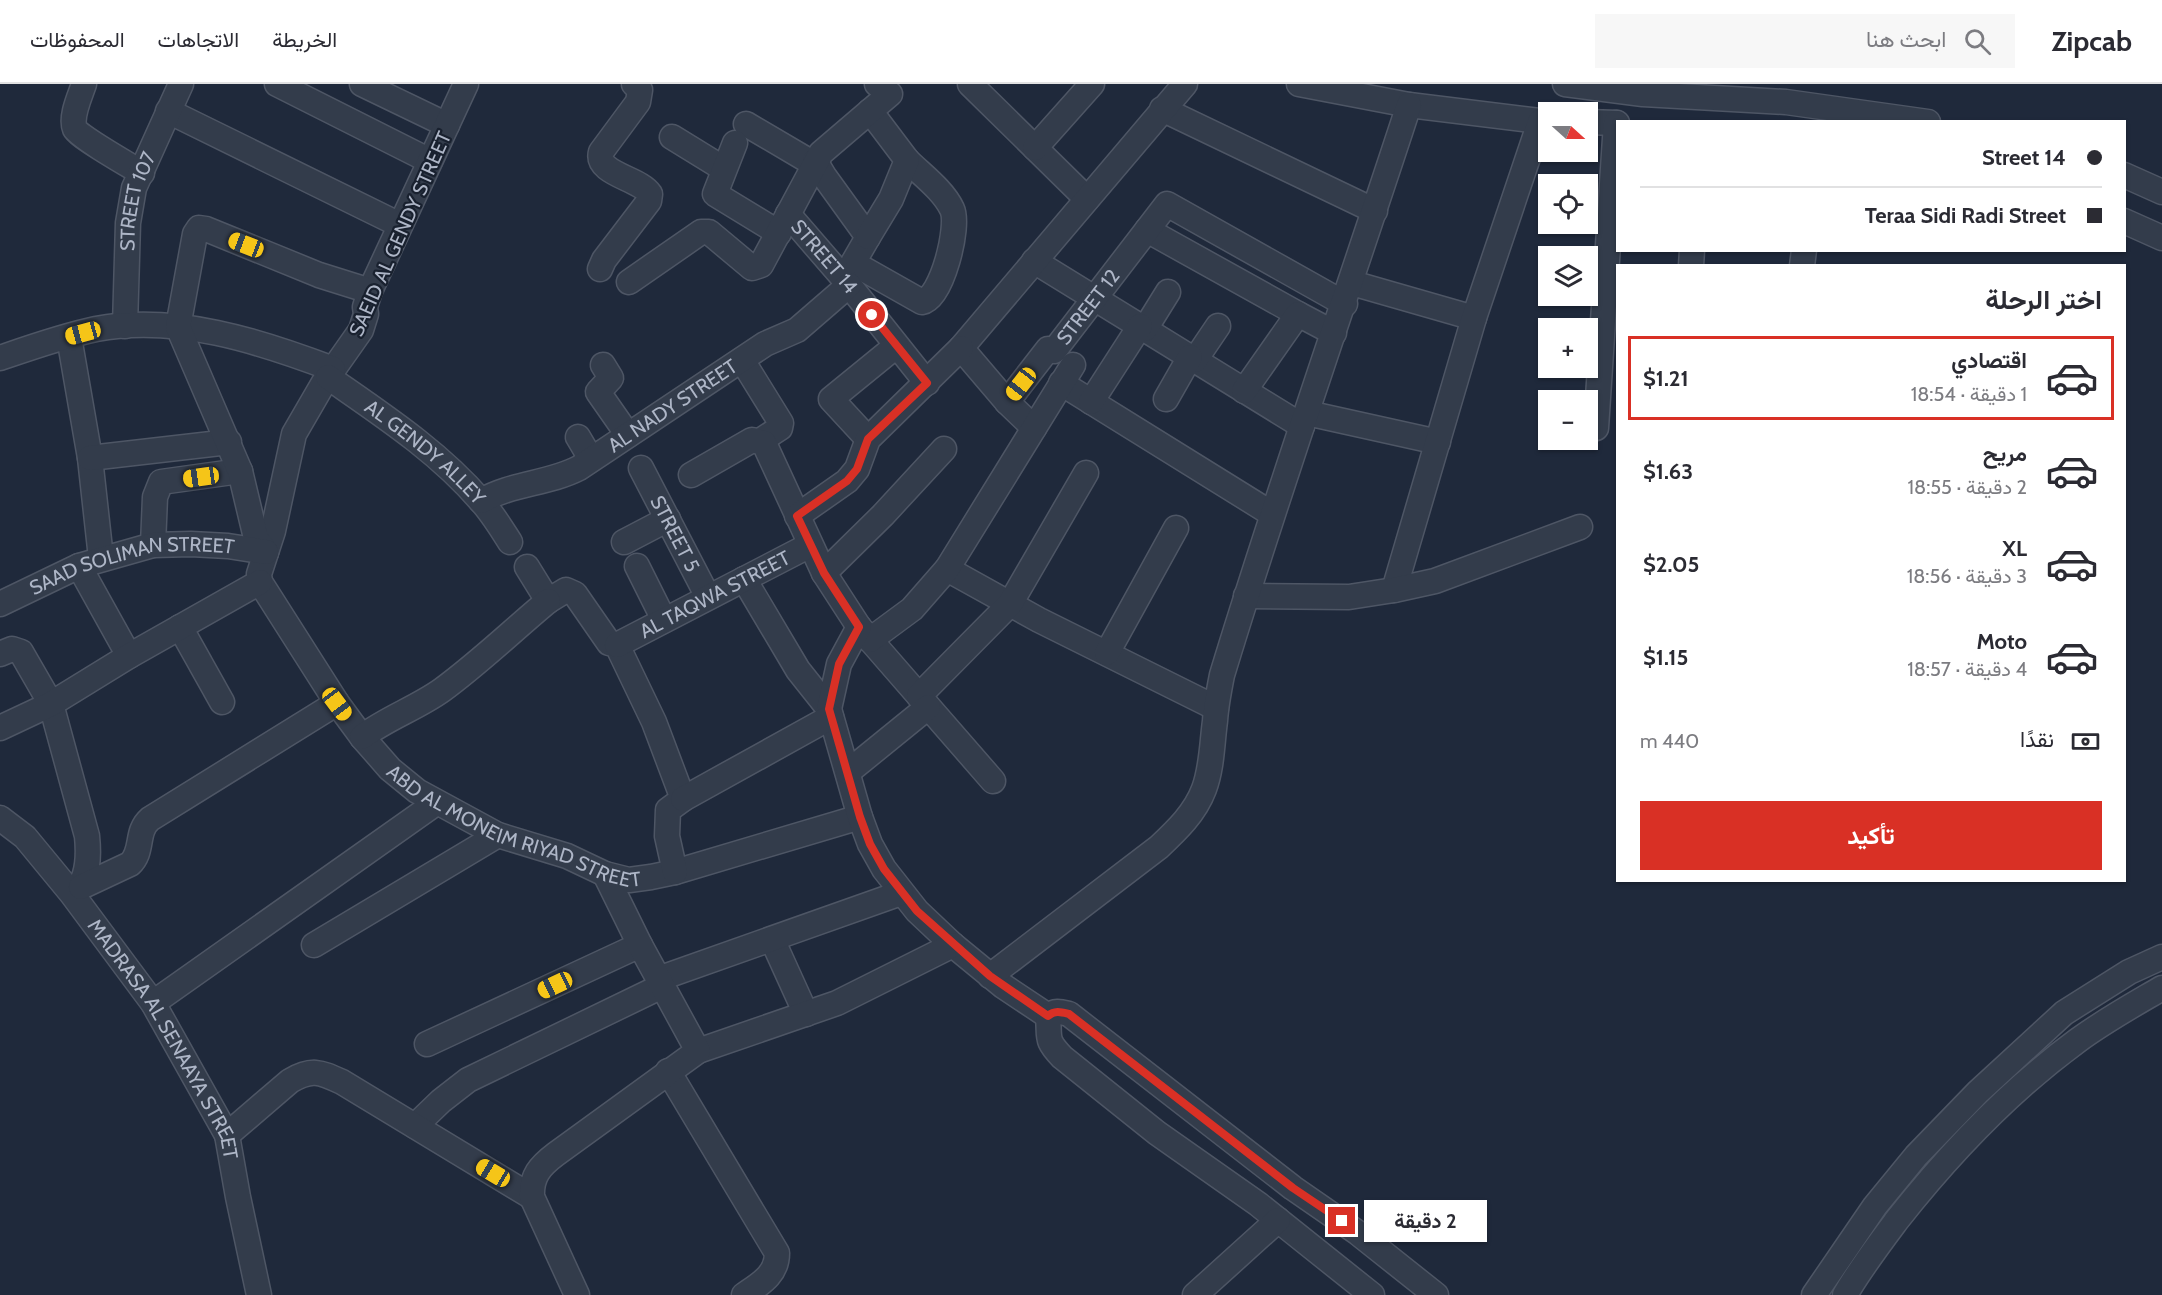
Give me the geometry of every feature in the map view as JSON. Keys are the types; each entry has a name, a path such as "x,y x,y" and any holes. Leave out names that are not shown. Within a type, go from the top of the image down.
{"street":[{"path":"84,84 74,119 74,128 79,135 142,173"},
{"name":"STREET 107","path":"126,326 128,223 134,188 181,84"},
{"path":"277,84 430,161"},
{"path":"362,84 451,105"},
{"name":"SAEID AL GENDY STREET","path":"260,582 259,574 273,531 294,434 330,373 361,330 370,291 430,161 451,105 466,84"},
{"path":"600,269 604,260 649,201 650,195 645,188 608,169 602,164 600,158 639,102 640,90 634,84"},
{"path":"1035,148 1092,84"},
{"path":"797,516 847,481 857,469 868,439 961,348 1185,84"},
{"path":"1299,84 1409,105 1538,121"},
{"path":"1565,84 1643,94 1786,102 1914,120"},
{"path":"982,88 1035,148 1087,199"},
{"path":"629,282 701,232 709,232 752,268 761,265 815,163 827,147 870,111 884,89"},
{"path":"990,976 1132,868 1179,828 1195,807 1204,789 1222,675 1272,514 1348,293 1409,105"},
{"path":"1162,109 1375,211"},
{"path":"168,111 400,225"},
{"path":"870,111 907,160 944,197 954,212 953,236 935,292 922,302 853,263 891,199 907,160"},
{"path":"1598,123 1616,123"},
{"path":"672,137 724,169 740,134 815,163 868,237"},
{"path":"1598,399 1616,138"},
{"path":"1394,590 1474,318 1538,139"},
{"name":"STREET 14","path":"724,169 715,191 716,195 784,224 849,285 927,383"},
{"path":"2126,176 2162,192"},
{"name":"STREET 12","path":"1007,402 1048,349 1054,351 1167,204 1348,293"},
{"path":"2126,222 2162,238"},
{"path":"266,552 256,538 240,471 229,442 178,327 195,234 202,227 319,275 370,291"},
{"path":"1146,230 1334,333"},
{"path":"1034,261 1244,391 1304,420 1438,442"},
{"name":"AL NADY STREET","path":"481,501 495,493 516,486 569,473 765,344 797,330 849,285"},
{"path":"1091,402 1168,292"},
{"path":"1348,293 1474,318"},
{"path":"1244,391 1298,314"},
{"name":"AL GENDY ALLEY","path":"0,358 52,340 96,329 126,326 178,327 252,341 330,373 446,465 481,501 510,542"},
{"path":"1166,399 1218,326"},
{"path":"69,337 90,458 90,562 129,656"},
{"path":"868,439 831,399 896,346"},
{"path":"961,348 1007,402 1034,428"},
{"path":"742,360 781,423 780,428 760,441"},
{"path":"603,365 612,378 598,392 628,435"},
{"path":"675,872 667,836 668,810 830,713 839,664 865,633 912,609 947,569 1067,374 1091,402 1272,514"},
{"path":"578,437 591,459"},
{"path":"691,475 752,440 760,441 766,446 824,573 865,633 993,781"},
{"path":"90,458 229,442"},
{"path":"824,573 883,515 944,449"},
{"name":"STREET 5","path":"641,468 708,597"},
{"path":"153,545 155,497 161,482 240,471"},
{"path":"848,772 924,701 1010,604 1086,473"},
{"path":"624,542 668,519"},
{"path":"1246,596 1349,597 1394,590 1435,581 1580,527"},
{"path":"1107,653 1176,528"},
{"name":"SAAD SOLIMAN STREET","path":"0,604 90,562 153,545 228,546 266,552"},
{"name":"AL TAQWA STREET","path":"617,645 810,545"},
{"path":"637,566 664,620"},
{"path":"527,567 548,601"},
{"path":"947,569 1010,604 1216,708"},
{"path":"744,579 798,670 830,713 860,817 870,844 884,869 917,911 954,945 990,976 1048,1016"},
{"path":"0,728 51,704 129,656 260,582"},
{"name":"ABD AL MONEIM RIYAD STREET","path":"260,582 337,704 390,769 417,791 498,835 567,856 605,874 629,880 675,872 860,817"},
{"path":"362,737 387,720 418,705 443,689 548,601 566,590 573,592 609,643 617,645 654,722 684,799"},
{"path":"180,627 222,702"},
{"path":"0,654 12,649 21,652 51,704 87,836 88,854 77,890"},
{"path":"77,890 136,859 142,828 150,819 337,704"},
{"path":"153,1003 436,802"},
{"name":"MADRASA AL SENAAYA STREET","path":"0,818 24,837 77,890 153,1003 227,1135 259,1295"},
{"path":"314,945 498,835"},
{"path":"605,874 640,945 698,1051"},
{"path":"415,1126 441,1101 468,1080 660,982 901,893"},
{"path":"772,939 806,1014"},
{"path":"427,1044 640,945"},
{"path":"577,1295 532,1197 531,1184 542,1164 698,1051 837,1003 954,945"},
{"path":"1814,1295 1875,1206 1916,1156 1978,1092 2064,1013 2129,972 2162,957"},
{"path":"1845,1295 1930,1178 2009,1099 2077,1040 2162,988"},
{"path":"1048,1016 1058,1011 1069,1014 1293,1188 1358,1233 1436,1295"},
{"path":"1048,1016 1047,1038 1062,1057 1157,1133 1209,1168 1372,1295"},
{"path":"227,1135 290,1081 301,1074 314,1071 342,1082 532,1197"},
{"path":"668,1071 777,1253 774,1269 765,1281 744,1295"},
{"path":"1195,1295 1278,1220"}],"route":[{"path":"872,315 927,383 868,439 857,469 847,481 797,516 824,573 859,627 839,664 829,709 870,844 884,869 917,911 990,976 1048,1016 1058,1011 1069,1014 1293,1188 1342,1221"}]}
